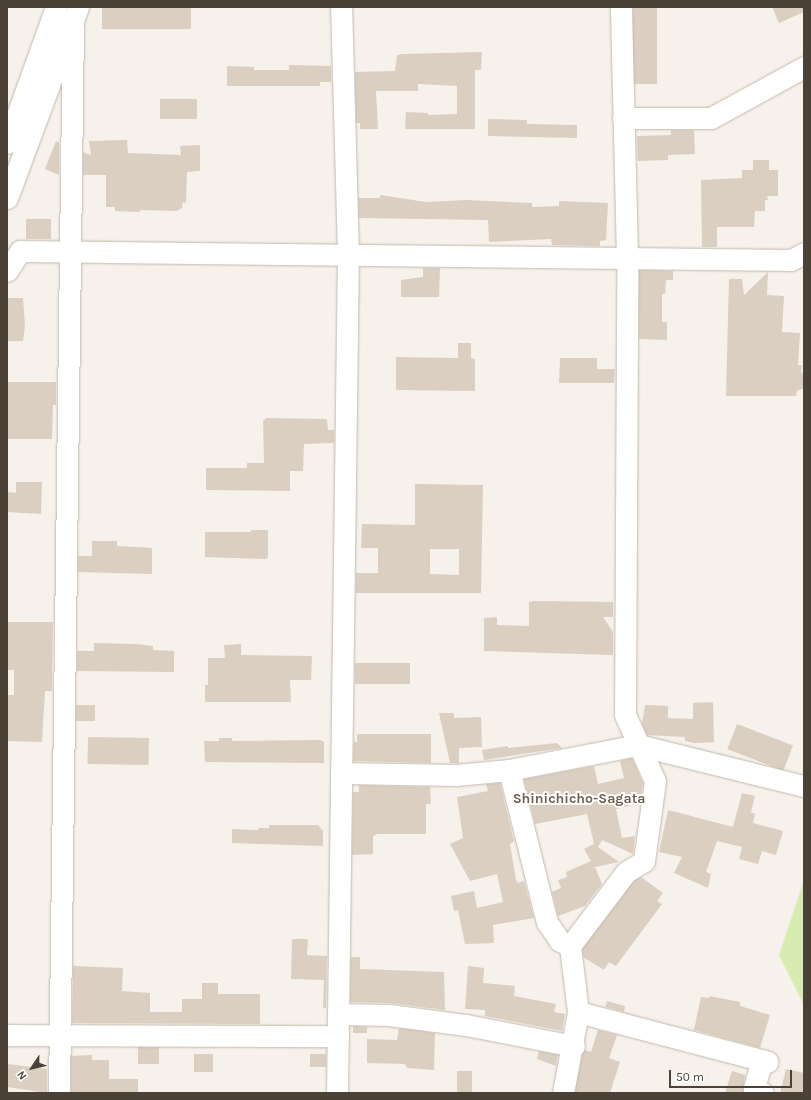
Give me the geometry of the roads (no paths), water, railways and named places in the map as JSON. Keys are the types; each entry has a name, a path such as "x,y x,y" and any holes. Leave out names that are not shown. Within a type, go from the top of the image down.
{"street":[{"path":"7,143 56,7"},
{"path":"337,1093 348,254 341,7"},
{"path":"563,1093 574,1046 578,1012 570,946 626,872 644,861 655,781 625,716 627,257 620,7"},
{"path":"7,198 76,16"},
{"path":"59,1093 69,251 76,16"},
{"path":"623,118 711,118 804,67"},
{"path":"7,271 20,251 791,260 804,253"},
{"path":"341,773 456,774 509,770 638,745 804,786"},
{"path":"509,770 547,922 560,941 570,946"},
{"path":"578,1012 765,1061 754,1088 763,1093"},
{"path":"338,1014 389,1015 466,1025 574,1046"},
{"path":"7,1035 338,1036"}],"district":[{"name":"Shinichicho-Sagata","path":"579,799"}]}
